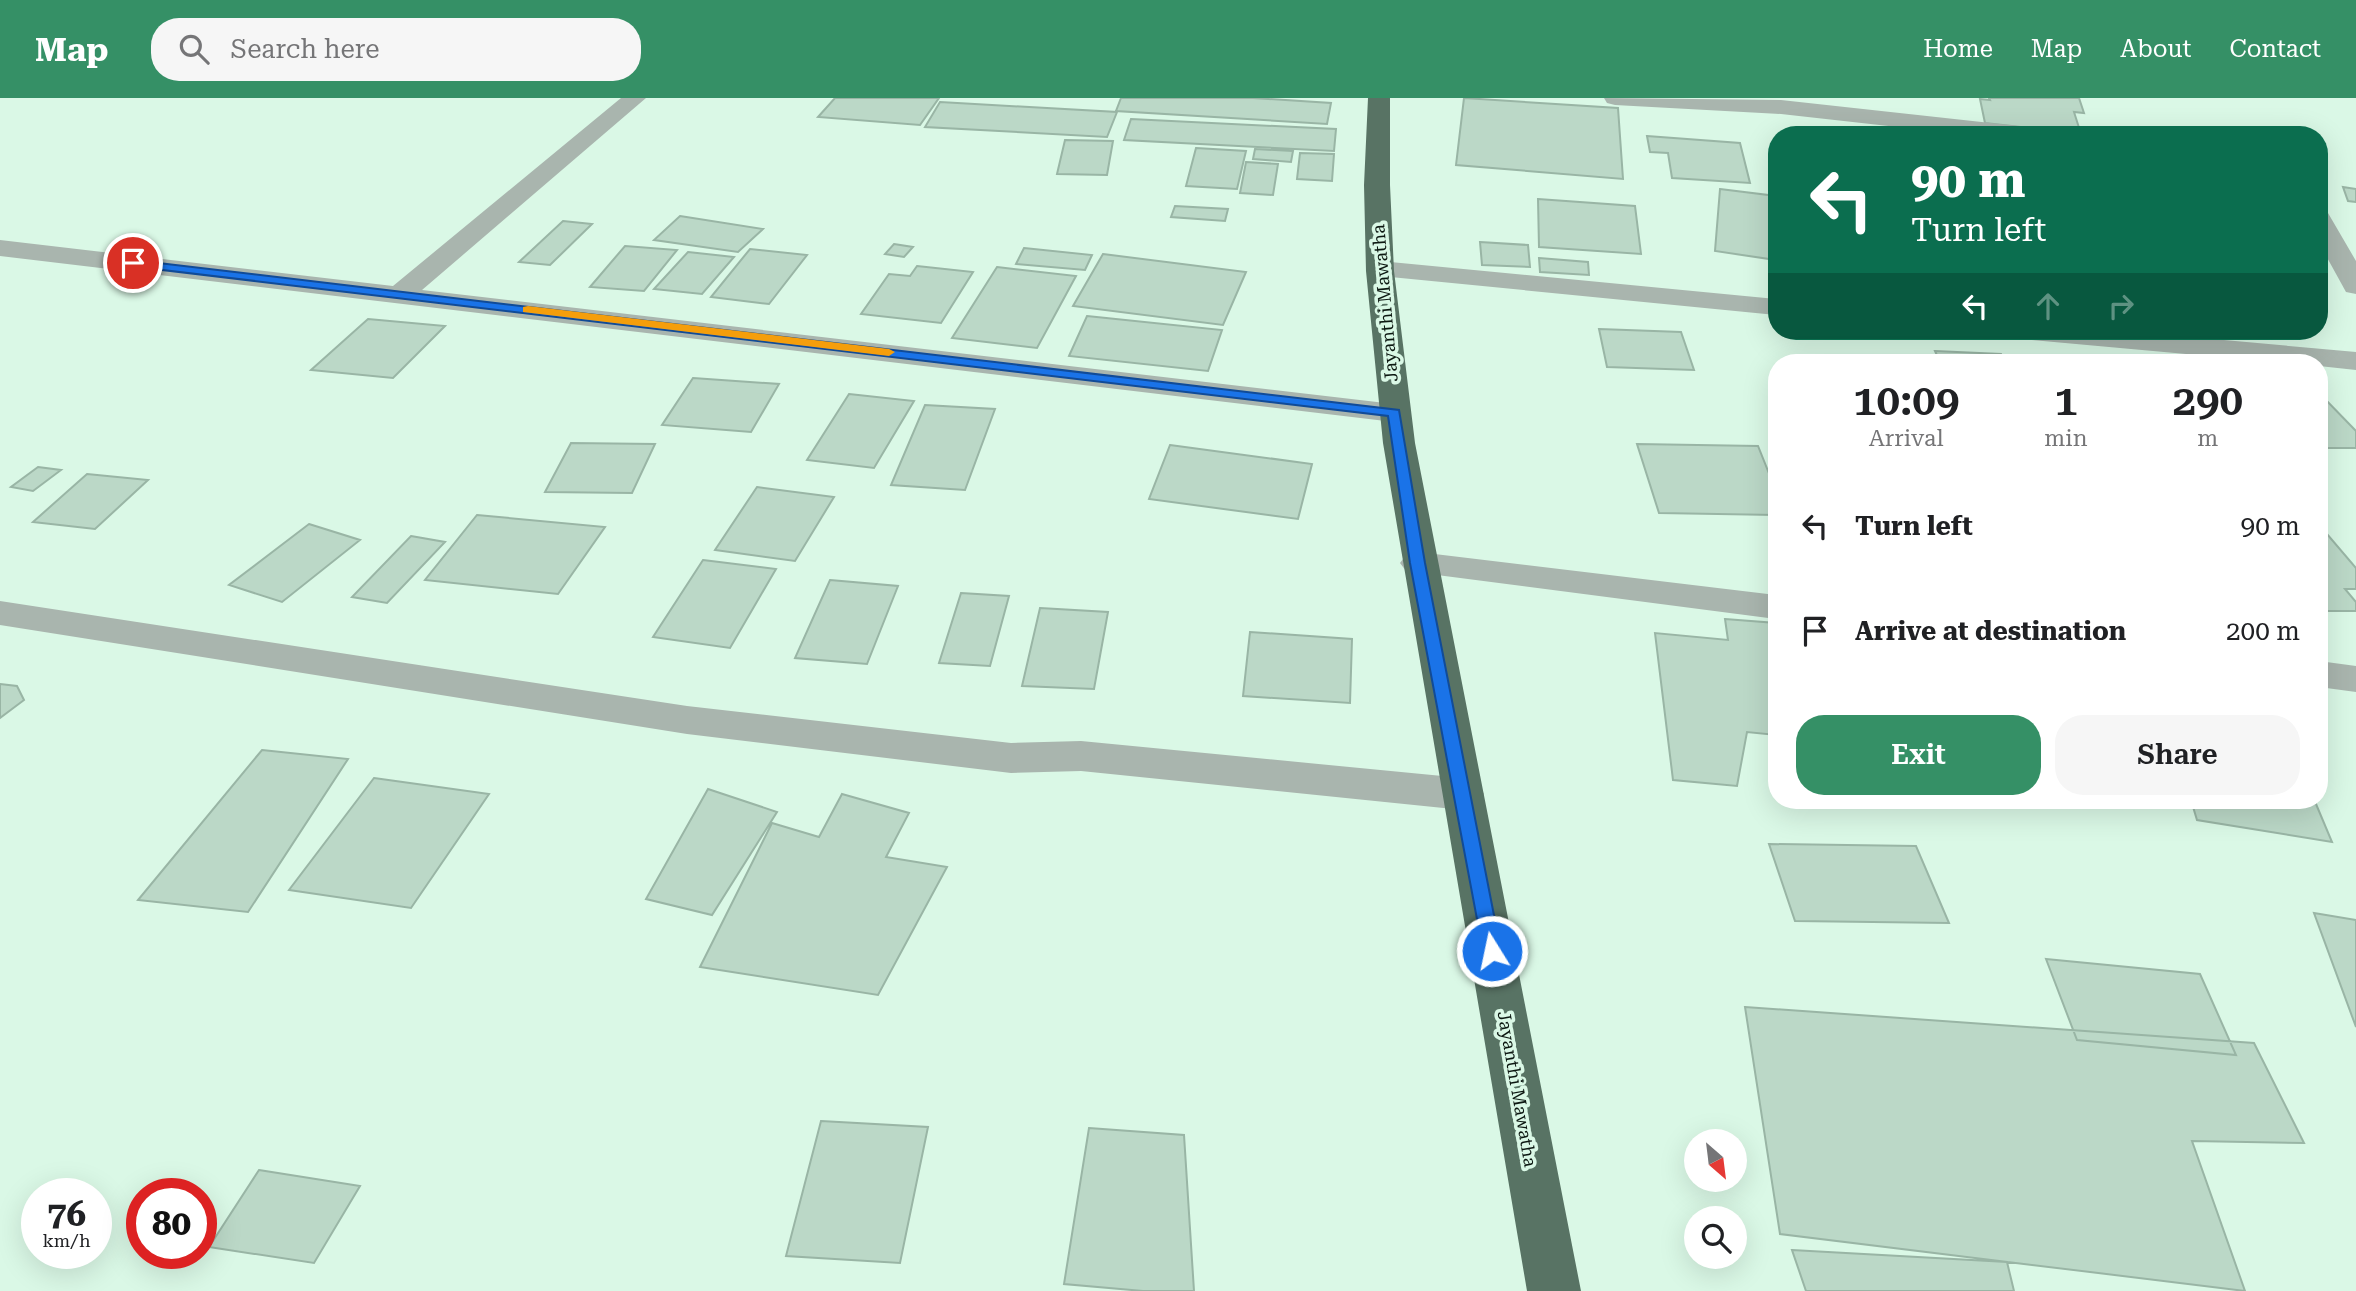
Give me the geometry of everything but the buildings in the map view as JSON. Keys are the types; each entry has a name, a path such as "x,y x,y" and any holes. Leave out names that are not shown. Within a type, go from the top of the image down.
{"highway":[{"name":"Jayanthi Mawatha","path":"1379,98 1375,168 1380,269 1394,413 1418,563 1554,1291"}],"street":[{"path":"400,294 635,98"},
{"path":"1615,98 1781,107 1954,126"},
{"path":"2328,235 2356,286"},
{"path":"0,248 1394,413"},
{"path":"1380,269 1768,306"},
{"path":"2126,340 2272,354"},
{"path":"2328,359 2356,362"},
{"path":"1418,563 1768,606"},
{"path":"0,613 317,664 701,721 1011,758 1081,756 1463,794"},
{"path":"2328,675 2356,679"}],"slow traffic":[{"path":"528,310 889,352"}],"route":[{"path":"133,263 1394,413 1418,563 1492,951"}]}
